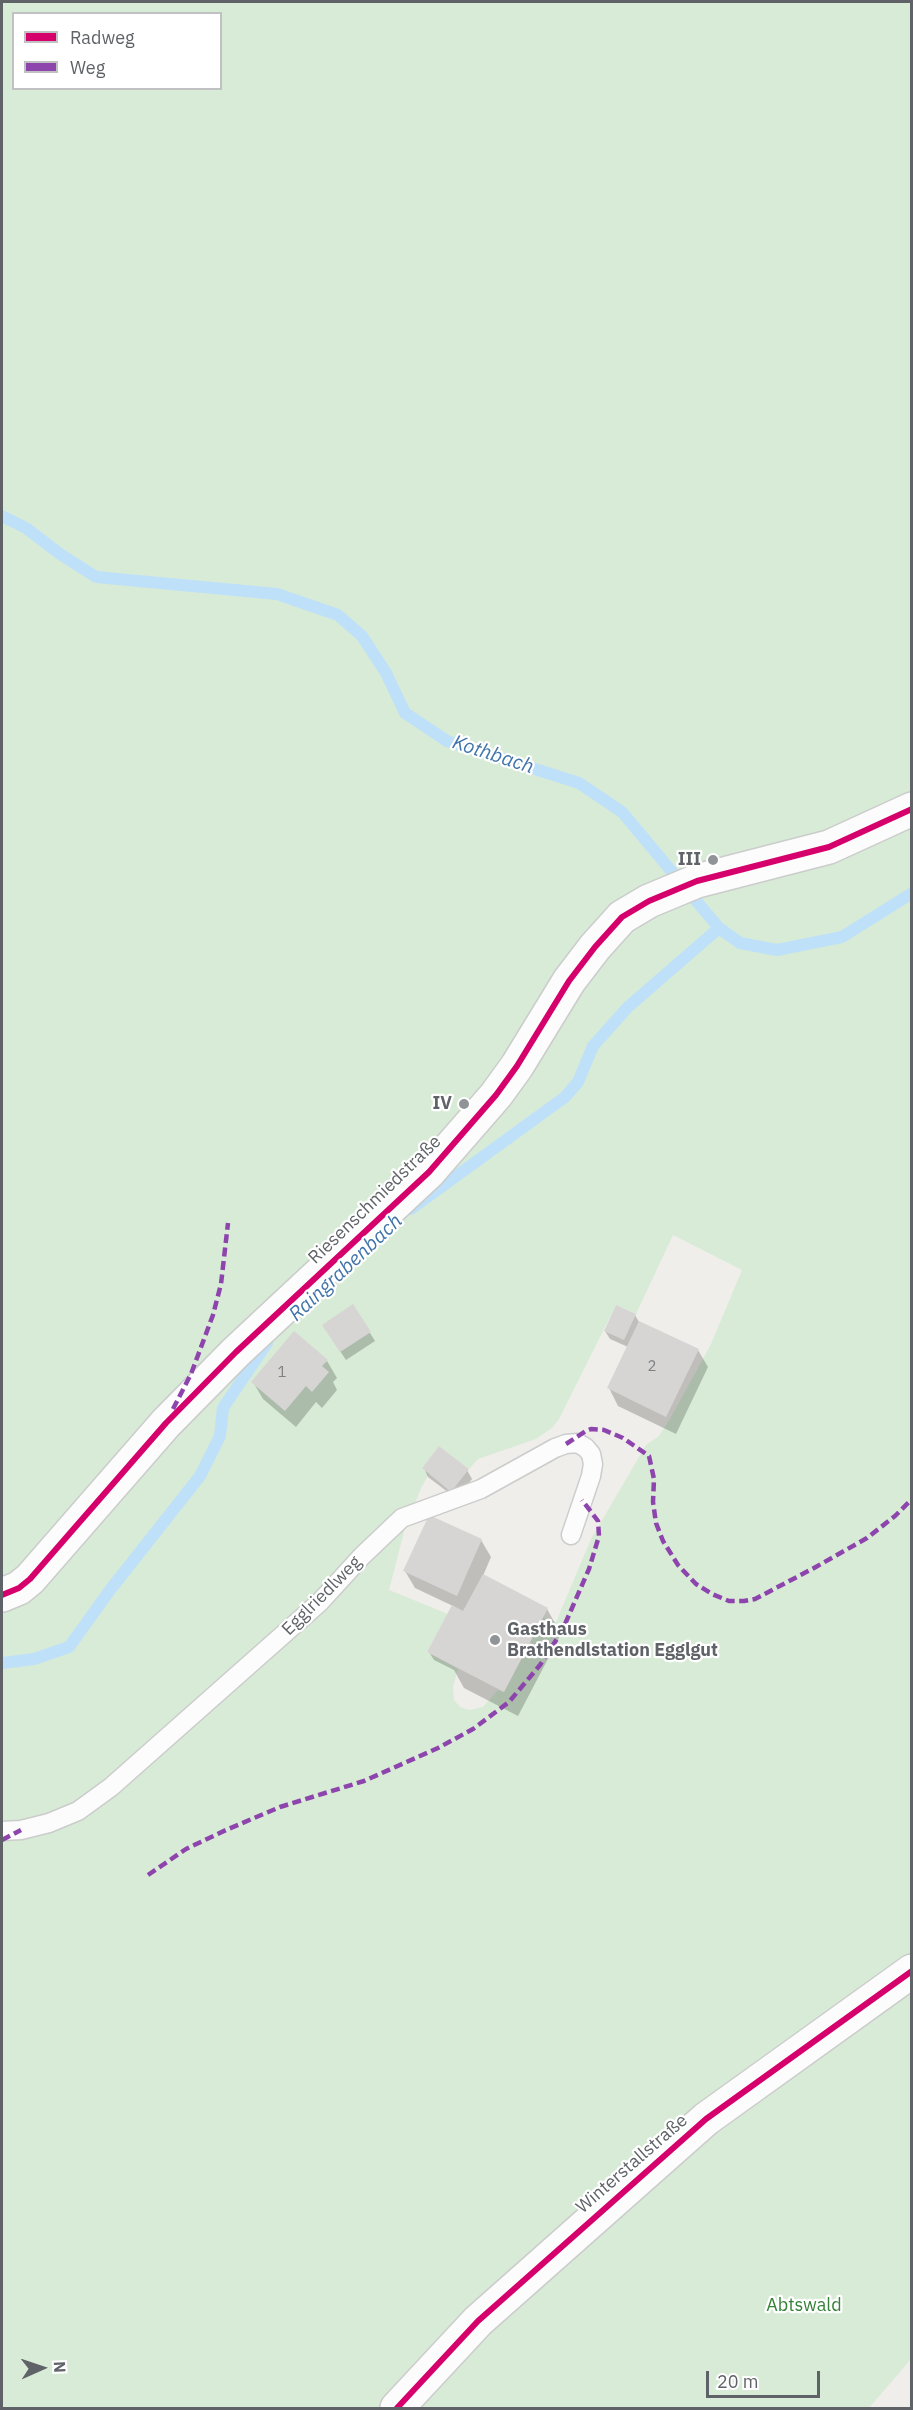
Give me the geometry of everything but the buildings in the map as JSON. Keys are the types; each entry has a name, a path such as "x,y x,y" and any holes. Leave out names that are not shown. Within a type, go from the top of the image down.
{"street":[{"name":"Riesenschmiedstraße","path":"2,1595 19,1588 30,1579 166,1423 236,1352 429,1172 496,1095 517,1066 569,981 622,917 649,901 698,881 829,847 912,808"},
{"name":"Winterstallstraße","path":"397,2409 478,2321 706,2119 912,1971"}],"lane":[{"name":"Egglriedlweg","path":"2,1831 21,1830 49,1823 78,1810 111,1787 320,1602 370,1548 402,1518 481,1489 555,1448 578,1443 591,1454 592,1464 591,1476 571,1535"}],"green space":[{"name":"Abtswald","path":"2,2 911,2 911,2359 869,2408 2,2408","holes":["673,1235 742,1270 711,1344 671,1417 659,1436 646,1445 591,1539 556,1622 543,1617 504,1692 498,1690 483,1707 469,1710 460,1707 454,1700 453,1687 458,1669 427,1652 448,1614 389,1590 405,1528 429,1474 422,1468 439,1446 469,1469 478,1459 536,1439 552,1428 559,1419 616,1305 636,1314"]}],"waterway":[{"name":"Kothbach","path":"2,516 26,528 60,554 96,577 277,594 338,615 362,636 386,673 405,713 447,741 579,783 622,812 719,928 740,943 777,950 842,937 912,893"},
{"name":"Raingrabenbach","path":"411,1209 565,1097 578,1082 593,1046 628,1007 719,928"},
{"name":"Raingrabenbach","path":"2,1663 34,1659 69,1647 110,1590 200,1476 220,1436 223,1408 267,1343"}],"marked path":[{"path":"173,1409 191,1374 213,1315 221,1284 228,1223"},
{"path":"566,1444 591,1429 604,1430 623,1438 649,1456 654,1479 653,1502 656,1523 663,1541 678,1565 696,1584 729,1601 755,1599 814,1568 867,1538 912,1499"},
{"path":"148,1875 186,1849 226,1830 280,1807 364,1781 438,1748 473,1729 509,1702 540,1665 562,1631 589,1569 599,1536 598,1521 582,1500"},
{"path":"2,1840 21,1830"}],"cycle path":[{"path":"2,1595 19,1588 30,1579 166,1423 236,1352 429,1172 496,1095 517,1066 569,981 622,917 649,901 697,881 829,847 912,809"},
{"path":"397,2408 478,2321 706,2119 912,1971"}],"place":[{"name":"III","path":"713,860"},
{"name":"IV","path":"464,1104"},
{"name":"Gasthaus Brathendlstation Egglgut","path":"495,1640"}]}
